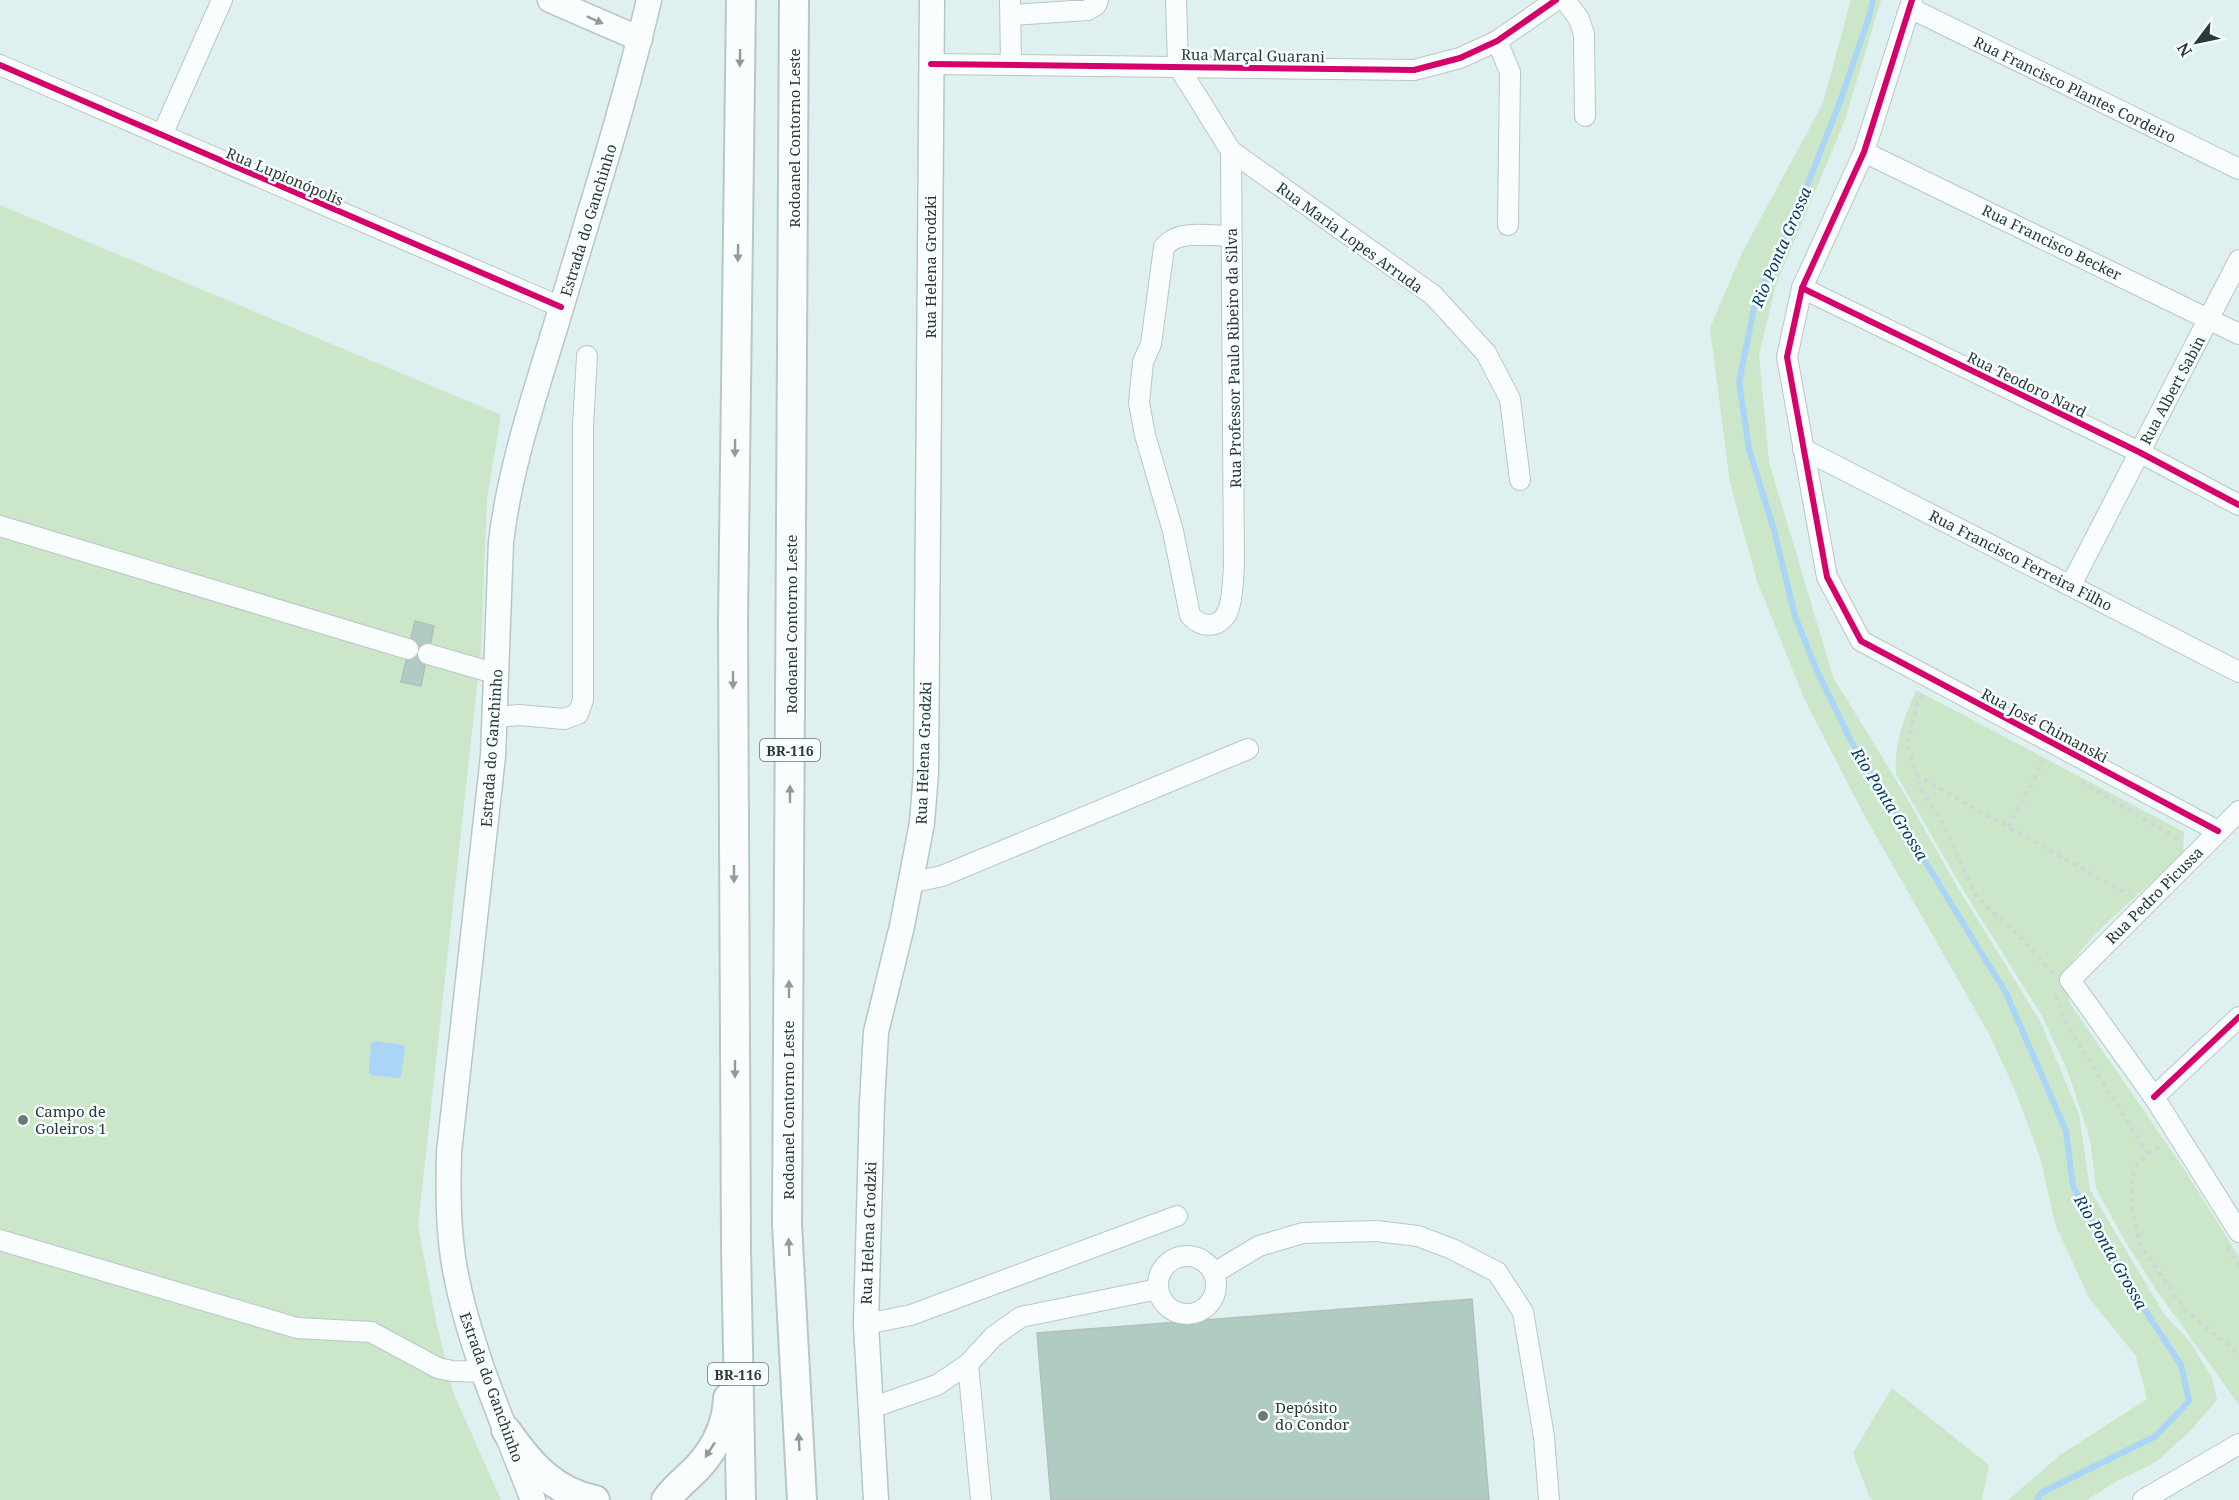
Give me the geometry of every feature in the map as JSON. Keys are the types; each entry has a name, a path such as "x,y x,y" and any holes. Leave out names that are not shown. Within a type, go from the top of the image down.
{"highway":[{"name":"BR-116","path":"741,0 733,621 736,1249 741,1500"},
{"name":"Rodoanel Contorno Leste","path":"794,0 788,1224 802,1500"},
{"path":"641,1500 668,1497 699,1466 713,1448 722,1429 728,1407 736,1249"},
{"path":"506,1430 529,1461 551,1482 570,1493 595,1500"}],"main road":[{"path":"550,0 640,39"},
{"name":"Estrada do Ganchinho","path":"534,1500 471,1337 455,1269 448,1195 453,1110 486,827 495,717 501,542 506,506 522,436 617,124 650,0"},
{"name":"Rua Helena Grodzki","path":"876,1500 866,1324 876,1032 902,926 922,823 926,773 932,0"}],"street":[{"path":"162,135 222,0"},
{"path":"1011,65 1010,7 1088,9 1096,5 1098,0"},
{"path":"1176,0 1178,66"},
{"name":"Rua Marçal Guarani","path":"931,64 1414,70 1460,58 1497,42 1556,0"},
{"path":"1565,0 1579,20 1584,34 1585,116"},
{"path":"1803,449 1787,357 1802,288 1864,152 1911,4"},
{"name":"Rua Francisco Plantes Cordeiro","path":"1911,4 2239,170"},
{"path":"1497,42 1510,72 1508,225"},
{"name":"Rua Lupionópolis","path":"0,65 561,307"},
{"name":"Rua Maria Lopes Arruda","path":"1178,66 1231,151 1433,296 1485,353 1510,399 1520,480"},
{"name":"Rua Professor Paulo Ribeiro da Silva","path":"1231,151 1234,566 1229,609 1220,621 1209,626 1197,624 1190,615 1173,531 1145,435 1139,403 1143,362 1151,344 1164,247 1170,240 1179,236 1231,236"},
{"name":"Rua Francisco Becker","path":"1864,152 2239,334"},
{"name":"Rua Albert Sabin","path":"2071,585 2239,260"},
{"name":"Rua Teodoro Nard","path":"1802,288 2139,452 2239,505"},
{"path":"495,717 519,715 564,719 578,714 583,700 583,426 587,356"},
{"name":"Rua Francisco Ferreira Filho","path":"1803,449 2239,672"},
{"name":"Rua José Chimanski","path":"1803,449 1827,577 1861,640 2218,831"},
{"path":"0,526 408,649"},
{"path":"428,654 497,674"},
{"path":"910,883 942,876 1248,749"},
{"name":"Rua Pedro Picussa","path":"2062,979 2239,811"},
{"path":"2062,979 2154,1097 2236,1221"},
{"path":"2154,1097 2239,1017"},
{"path":"866,1324 911,1315 1178,1216"},
{"path":"1214,1273 1259,1246 1303,1233 1376,1231 1418,1236 1452,1249 1497,1272 1523,1312 1544,1437 1549,1500"},
{"path":"0,1240 297,1328 371,1332 438,1368 484,1372"},
{"path":"1192,1256 1201,1259 1214,1273 1216,1291 1208,1307 1200,1312 1182,1315 1173,1311 1161,1298 1158,1289 1161,1272 1174,1259 1192,1256"},
{"path":"871,1408 936,1385 953,1376 968,1364 994,1336 1021,1317 1158,1289"},
{"path":"968,1364 981,1500"},
{"path":"2143,1500 2239,1444"}],"path":[{"path":"1931,678 1917,705 1907,744 1920,787 1943,823 1976,894 2023,940 2056,977 2062,979 2056,995 2065,1022 2148,1154"},
{"path":"1922,697 1931,701"},
{"path":"2034,756 2052,766"},
{"path":"2009,826 2043,761"},
{"path":"1916,775 2132,897 2124,904"},
{"path":"2072,777 2170,834 2178,840 2179,850"},
{"path":"2162,1144 2139,1161 2132,1177 2131,1204 2140,1244 2185,1310 2239,1354"}],"green space":[{"path":"1851,0 1881,0 1845,120 1776,284 1759,355 1769,462 1833,677 2040,1021 2079,1114 2090,1190 2164,1314 2190,1342 2212,1378 2217,1400 2190,1431 2156,1462 2115,1482 2087,1500 2008,1500 2060,1455 2147,1399 2136,1356 2089,1298 2055,1224 2041,1160 2015,1090 1989,1034 1863,813 1804,698 1757,581 1730,483 1710,328 1742,253 1823,103"},
{"path":"0,205 501,415 487,499 481,650 418,1225 436,1321 453,1392 501,1500 0,1500"},
{"path":"1916,690 2184,832 2183,854 2101,929 2072,962 2062,978 2071,1005 2184,1169 2239,1257 2239,1405 2157,1291 2125,1241 2096,1188 2090,1139 2068,1072 2042,1016 1965,893 1896,774 1898,740"},
{"path":"1892,1388 1989,1465 1982,1500 1873,1500 1869,1496 1853,1453"}],"water":[{"path":"375,1041 403,1045 405,1048 401,1077 371,1075 369,1072 371,1043"}],"building":[{"path":"415,621 434,626 431,642 419,646 411,637"},
{"path":"417,657 425,666 421,686 401,682 406,661"},
{"name":"Depósito do Condor","path":"1472,1299 1489,1500 1051,1500 1037,1333"}],"waterway":[{"name":"Rio Ponta Grossa","path":"1873,0 1840,102 1801,201 1756,299 1739,382 1749,449 1774,530 1795,616 1817,671 1851,741 2006,993 2066,1131 2073,1186 2117,1267 2181,1365 2189,1401 2156,1436 2041,1493 2037,1500"}],"cycle path":[{"path":"931,64 1414,70 1460,58 1497,41 1556,0"},
{"path":"1912,0 1864,152 1802,288 1787,357 1827,577 1861,641 2218,831"},
{"path":"0,65 561,307"},
{"path":"1802,288 2139,452 2239,505"},
{"path":"2154,1097 2239,1017"}],"place":[{"name":"Campo de Goleiros 1","path":"23,1120"},
{"name":"Depósito do Condor","path":"1263,1416"}]}
